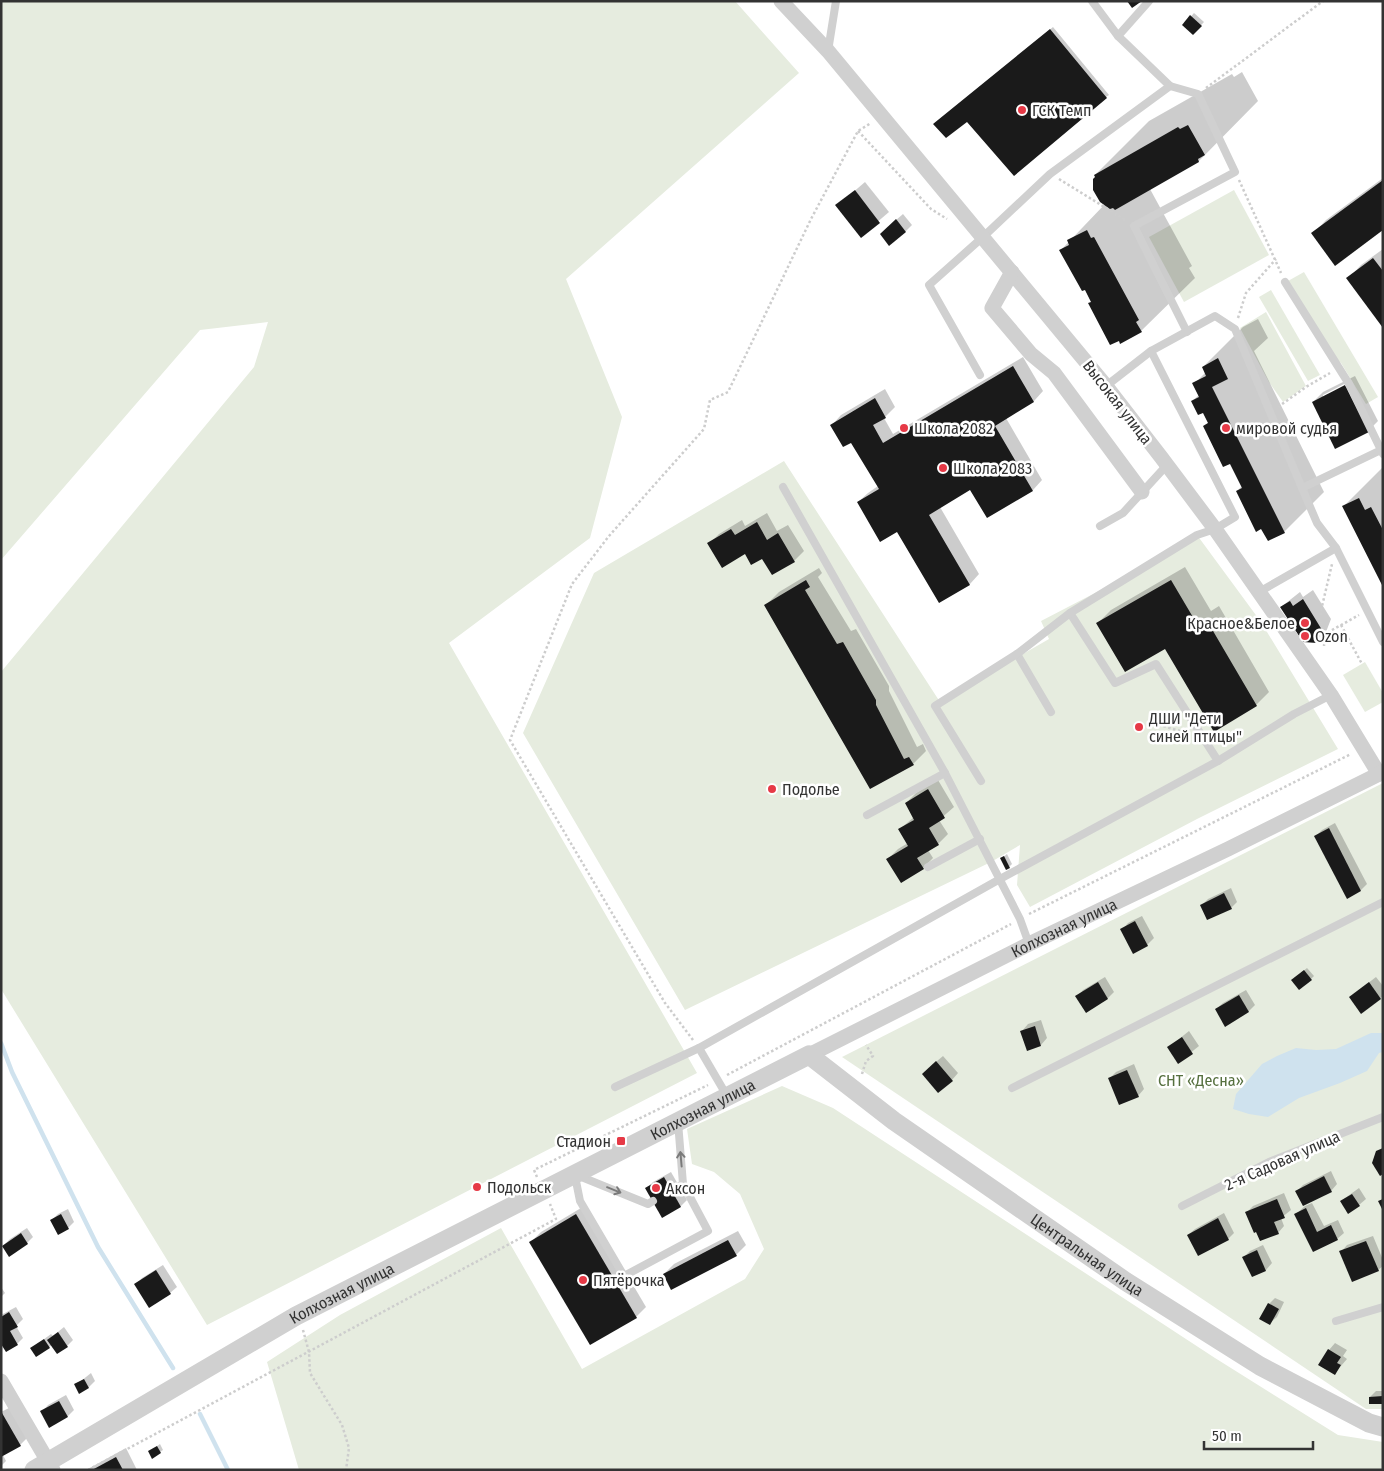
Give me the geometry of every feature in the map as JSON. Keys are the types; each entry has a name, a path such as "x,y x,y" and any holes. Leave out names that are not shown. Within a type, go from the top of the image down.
{"street":[{"name":"Высокая улица","path":"781,1 828,51 883,116 1106,386 1215,529 1331,695 1381,777"},
{"path":"1012,272 992,308 1031,354 1054,373 1142,492"},
{"name":"Колхозная улица","path":"45,1467 296,1316 1029,944 1381,777"},
{"name":"Центральная улица","path":"809,1054 894,1121 1125,1281 1260,1366 1368,1424 1383,1427"},
{"path":"1,1381 45,1467"}],"lane":[{"path":"828,51 836,1"},
{"path":"1092,1 1118,36 1170,86 1198,94 1236,172 1134,226 1187,332"},
{"path":"1118,36 1149,1"},
{"path":"980,375 929,285 984,237 1050,174 1170,86"},
{"path":"1285,282 1349,384 1382,452 1302,488"},
{"path":"1106,386 1151,351 1215,316 1235,329 1317,522 1336,548 1383,642"},
{"path":"981,781 934,706 1017,654 1070,613 1197,535 1215,529 1235,517 1151,351"},
{"path":"1100,526 1123,513 1167,465"},
{"path":"783,487 945,773 1020,919 1029,944"},
{"path":"1259,592 1336,548"},
{"path":"1070,613 1116,683 1156,664 1218,761"},
{"path":"1017,654 1051,712"},
{"path":"615,1087 699,1048 1000,879 1218,761 1294,714 1331,695"},
{"path":"867,814 945,773"},
{"path":"928,867 980,839"},
{"path":"1012,1088 1383,902"},
{"path":"699,1048 728,1096"},
{"name":"2-я Садовая улица","path":"1182,1206 1269,1162 1383,1117"},
{"path":"575,1174 580,1201 624,1276 708,1231 683,1184 678,1122"},
{"path":"575,1174 648,1204 653,1201"},
{"path":"672,1190 683,1184"},
{"path":"1336,1321 1383,1307"}],"path":[{"path":"1198,94 1323,1"},
{"path":"699,1048 665,1003 510,740 572,584 609,536 704,429 710,400 728,392 810,219 858,131 883,116"},
{"path":"858,131 931,209 948,220 969,220"},
{"path":"1236,172 1285,282"},
{"path":"1050,174 1134,226"},
{"path":"1235,329 1246,293 1276,259"},
{"path":"1271,412 1306,387 1339,368"},
{"path":"1324,646 1325,634 1318,619 1336,548"},
{"path":"1325,634 1367,611"},
{"path":"1342,625 1362,664"},
{"path":"1149,722 1203,737"},
{"path":"296,1316 304,1331 309,1352 310,1373 342,1425 349,1448 346,1470"}],"green space":[{"path":"1,1 735,1 799,73 566,279 622,417 590,538 449,643 697,1073 207,1325 1,989 1,672 254,367 268,322 200,330 1,560"},
{"path":"1234,190 1269,255 1184,302 1149,237"},
{"path":"1304,272 1378,397 1366,404 1341,363 1335,358 1288,281"},
{"path":"1271,290 1320,375 1308,381 1259,297"},
{"path":"1266,312 1306,386 1283,402 1269,382 1240,328"},
{"name":"Подолье","path":"784,461 940,702 1049,639 1041,621 1145,567 1197,535 1261,622 1338,749 1197,819 1030,907 1017,885 1020,845 991,862 685,1010 523,733 594,573"},
{"path":"1365,662 1383,693 1383,702 1365,712 1343,675"},
{"name":"СНТ «Десна»","path":"1383,783 1383,1409 1366,1409 842,1057"},
{"path":"782,1086 833,1108 1215,1358 1338,1435 1383,1442 1383,1470 299,1470 267,1362 340,1315 501,1228 582,1369 745,1279 764,1249 740,1194 714,1172 692,1164 687,1129"}],"water":[{"path":"1371,1033 1383,1033 1383,1052 1379,1053 1367,1071 1299,1098 1268,1117 1233,1109 1236,1094 1262,1064 1296,1048 1336,1049"}],"building":[{"path":"1127,1 1142,1 1132,8"},
{"path":"1190,15 1202,26 1193,35 1182,25"},
{"name":"ГСК Темп","path":"1050,29 1107,98 1014,176 967,122 946,138 933,124"},
{"path":"1188,125 1205,155 1198,159 1199,162 1115,210 1100,202 1093,190 1094,175 1178,127 1180,129"},
{"path":"1383,180 1383,230 1335,266 1311,233"},
{"path":"855,190 880,223 861,238 835,205"},
{"path":"896,219 906,232 889,246 880,234"},
{"path":"1087,230 1091,238 1094,237 1139,320 1136,322 1142,332 1120,344 1119,341 1110,345 1088,303 1091,302 1085,290 1082,291 1059,250 1069,245 1067,240"},
{"path":"1373,258 1383,271 1383,328 1346,278"},
{"path":"1218,358 1228,379 1212,387 1285,533 1268,541 1261,529 1256,532 1236,491 1242,488 1230,464 1223,467 1203,426 1208,423 1203,413 1198,415 1191,401 1199,397 1192,383 1206,376 1202,367"},
{"name":"Школа 2083","path":"1013,366 1034,402 995,426 1033,491 987,518 970,490 929,515 970,585 939,603 897,532 880,542 857,502 879,489 851,443 843,447 830,425 875,398 886,418 873,425 883,443"},
{"path":"1345,385 1369,432 1335,449 1312,402"},
{"path":"1359,498 1365,510 1371,507 1383,530 1383,587 1342,506"},
{"path":"757,522 767,540 778,533 795,562 772,575 762,559 751,565 745,554 722,568 707,543 731,529 735,535"},
{"path":"806,580 810,587 805,590 837,644 843,642 876,700 876,705 904,759 909,757 914,765 870,789 764,605"},
{"path":"1171,580 1197,624 1206,619 1257,706 1214,732 1165,649 1125,672 1096,623"},
{"path":"1303,599 1322,630 1317,643 1303,642 1280,607 1290,601 1293,606"},
{"path":"928,789 945,818 929,828 939,845 917,858 924,869 901,883 886,859 908,846 898,829 914,820 905,803"},
{"path":"1329,828 1361,891 1347,899 1314,836"},
{"path":"1004,856 1010,868 1006,870 1000,858"},
{"path":"1224,893 1232,909 1207,920 1200,905"},
{"path":"1135,921 1148,946 1133,954 1120,929"},
{"path":"1304,970 1312,980 1299,990 1291,980"},
{"path":"1098,982 1108,999 1086,1013 1075,996"},
{"path":"1369,982 1381,999 1361,1014 1349,997"},
{"path":"1239,995 1249,1012 1225,1027 1215,1009"},
{"path":"1035,1026 1041,1046 1027,1051 1020,1031"},
{"path":"1182,1037 1193,1054 1178,1064 1167,1047"},
{"path":"936,1061 953,1081 938,1093 922,1074"},
{"path":"1127,1070 1139,1097 1119,1105 1108,1078"},
{"path":"1383,1148 1383,1174 1380,1176 1372,1163 1376,1151"},
{"path":"1324,1176 1332,1192 1303,1206 1295,1191"},
{"path":"664,1177 681,1207 662,1218 645,1188"},
{"path":"1352,1194 1360,1206 1348,1214 1340,1201"},
{"path":"1277,1199 1285,1218 1274,1222 1279,1234 1260,1241 1256,1232 1254,1233 1245,1212"},
{"path":"1383,1199 1383,1211 1378,1201"},
{"path":"1306,1208 1317,1232 1331,1225 1338,1240 1313,1252 1294,1214"},
{"path":"61,1214 69,1229 58,1235 50,1220"},
{"name":"Пятёрочка","path":"576,1214 637,1318 590,1345 529,1242"},
{"path":"1218,1218 1229,1240 1198,1256 1187,1235"},
{"path":"21,1233 28,1244 9,1257 2,1246"},
{"path":"728,1240 737,1256 671,1290 663,1274"},
{"path":"1366,1241 1379,1271 1352,1282 1339,1251"},
{"path":"1257,1250 1266,1271 1252,1277 1242,1257"},
{"path":"156,1270 171,1294 149,1308 134,1284"},
{"path":"1268,1303 1279,1309 1270,1325 1259,1319"},
{"path":"9,1312 18,1327 10,1331 18,1345 6,1352 1,1344 1,1317"},
{"path":"58,1332 68,1347 57,1354 47,1340"},
{"path":"44,1339 50,1348 36,1357 30,1348"},
{"path":"1328,1349 1341,1357 1337,1363 1341,1365 1335,1375 1318,1365"},
{"path":"84,1379 89,1388 79,1394 74,1384"},
{"path":"1383,1396 1383,1404 1369,1404 1369,1397"},
{"path":"59,1401 68,1417 49,1428 40,1411"},
{"path":"1,1414 21,1446 1,1457"},
{"path":"157,1446 161,1453 152,1459 148,1451"},
{"path":"116,1457 123,1470 92,1470"}],"waterway":[{"path":"1,1043 12,1072 98,1247 173,1368"},
{"path":"200,1414 228,1470"}],"place":[{"name":"ГСК Темп","path":"1022,110"},
{"name":"Школа 2082","path":"904,428"},
{"name":"мировой судья","path":"1226,428"},
{"name":"Школа 2083","path":"943,468"},
{"name":"Красное&Белое","path":"1305,623"},
{"name":"Ozon","path":"1305,636"},
{"name":"ДШИ \"Дети синей птицы\"","path":"1139,727"},
{"name":"Подолье","path":"772,789"},
{"name":"Стадион","path":"621,1141"},
{"name":"Подольск","path":"477,1187"},
{"name":"Аксон","path":"656,1188"},
{"name":"Пятёрочка","path":"583,1280"}]}
